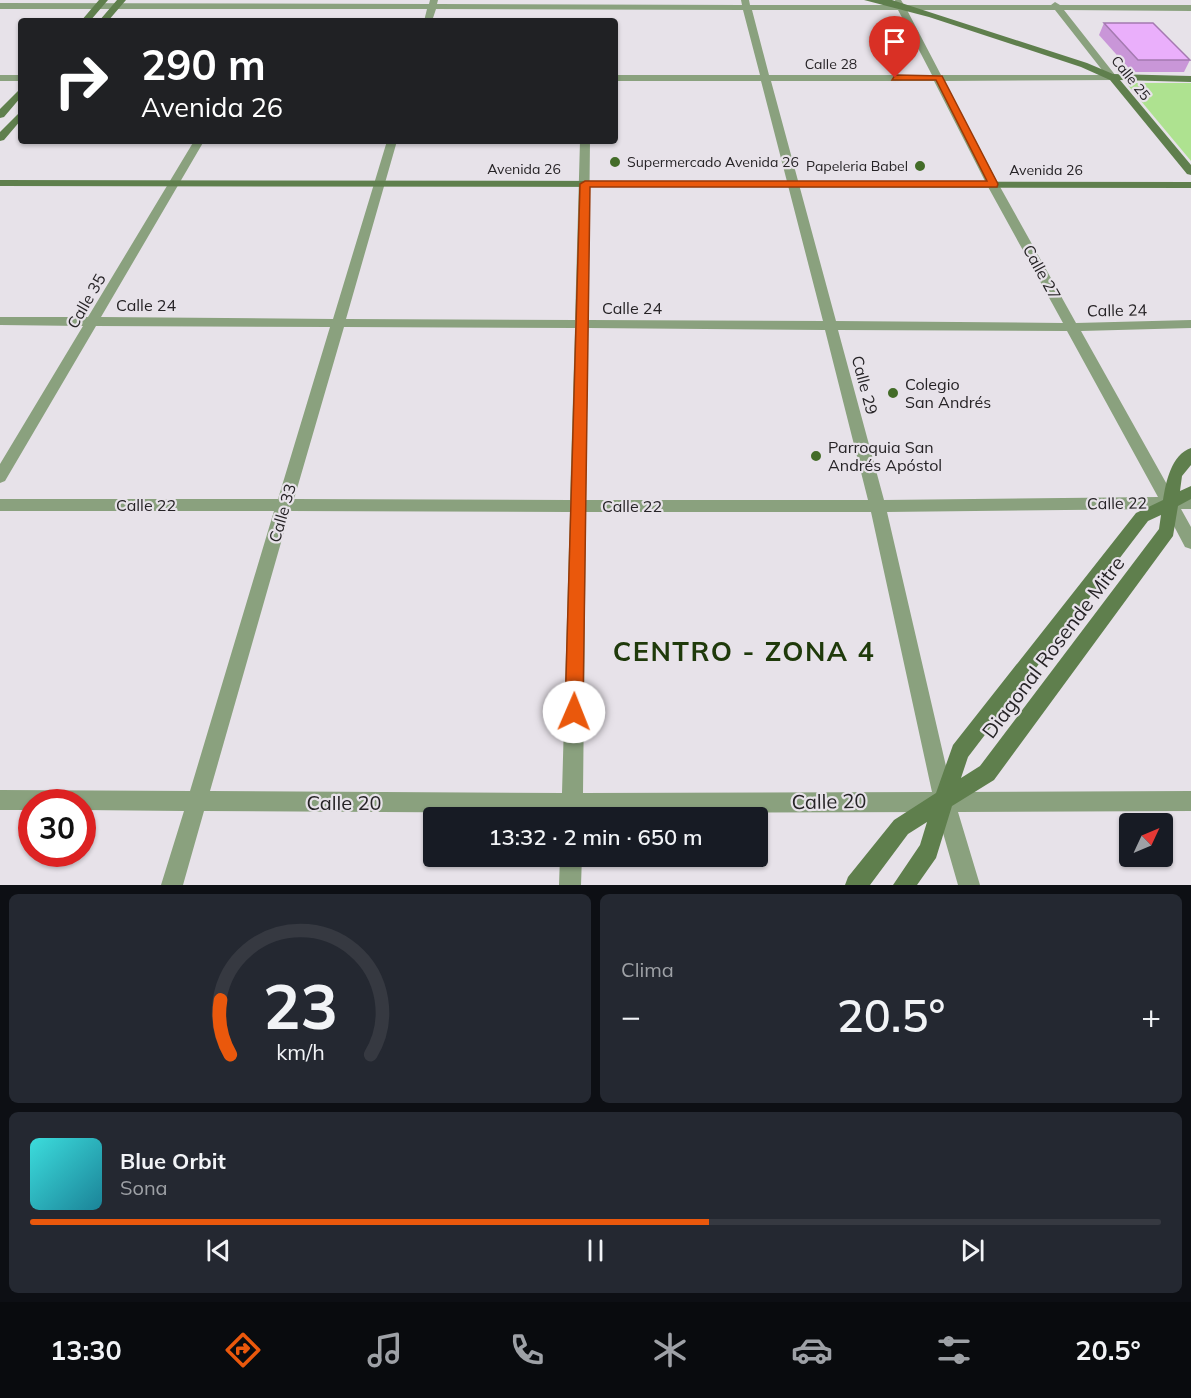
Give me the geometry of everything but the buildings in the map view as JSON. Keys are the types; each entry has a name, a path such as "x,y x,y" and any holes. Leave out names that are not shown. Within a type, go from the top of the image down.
{"main road":[{"path":"868,0 900,4"},
{"path":"885,0 900,4 924,19 1078,70 1113,78"},
{"path":"88,18 101,4"},
{"path":"106,18 119,4"},
{"name":"Calle 28","path":"1113,78 1191,79"},
{"name":"Calle 25","path":"1113,78 1191,173"},
{"path":"0,115 18,95"},
{"path":"0,138 18,117"},
{"name":"Avenida 26","path":"0,173 176,178 991,180 1191,185"},
{"name":"Avenida 26","path":"991,180 1191,173"},
{"name":"Avenida 26","path":"0,183 176,178"},
{"name":"Diagonal Rosende Mitre","path":"856,885 901,827 987,772 1167,531 1175,474 1191,454"},
{"name":"Diagonal Rosende Mitre","path":"904,885 929,850 960,752 1142,517 1191,492"}],"street":[{"name":"Calle 25","path":"1051,0 1113,78"},
{"path":"0,6 119,4 280,7 433,3 587,7 900,4 1058,9 1191,8"},
{"path":"429,18 433,3"},
{"name":"Calle 29","path":"746,4 878,506 944,800 969,885"},
{"name":"Calle 27","path":"900,4 991,180 1191,542"},
{"path":"0,78 18,78"},
{"name":"Calle 28","path":"618,78 1113,78"},
{"name":"Calle 35","path":"0,477 198,144"},
{"name":"Calle 33","path":"172,885 391,144"},
{"path":"572,807 585,144"},
{"name":"Calle 24","path":"0,321 1072,327 1191,324"},
{"name":"Calle 22","path":"0,505 878,506 1191,503"},
{"name":"Calle 20","path":"0,800 197,801 447,807"},
{"name":"Calle 20","path":"684,807 944,800 1191,801"},
{"path":"570,885 571,867"}],"green space":[{"path":"1126,83 1191,83 1191,161"}],"place":[{"name":"Supermercado Avenida 26","path":"615,162"},
{"name":"Papeleria Babel","path":"920,166"},
{"name":"Colegio San Andrés","path":"893,393"},
{"name":"Parroquia San Andrés Apóstol","path":"816,456"}],"district":[{"name":"CENTRO - ZONA 4","path":"744,651"}],"route":[{"path":"574,712 585,184 993,184 939,78 895,78"}]}
